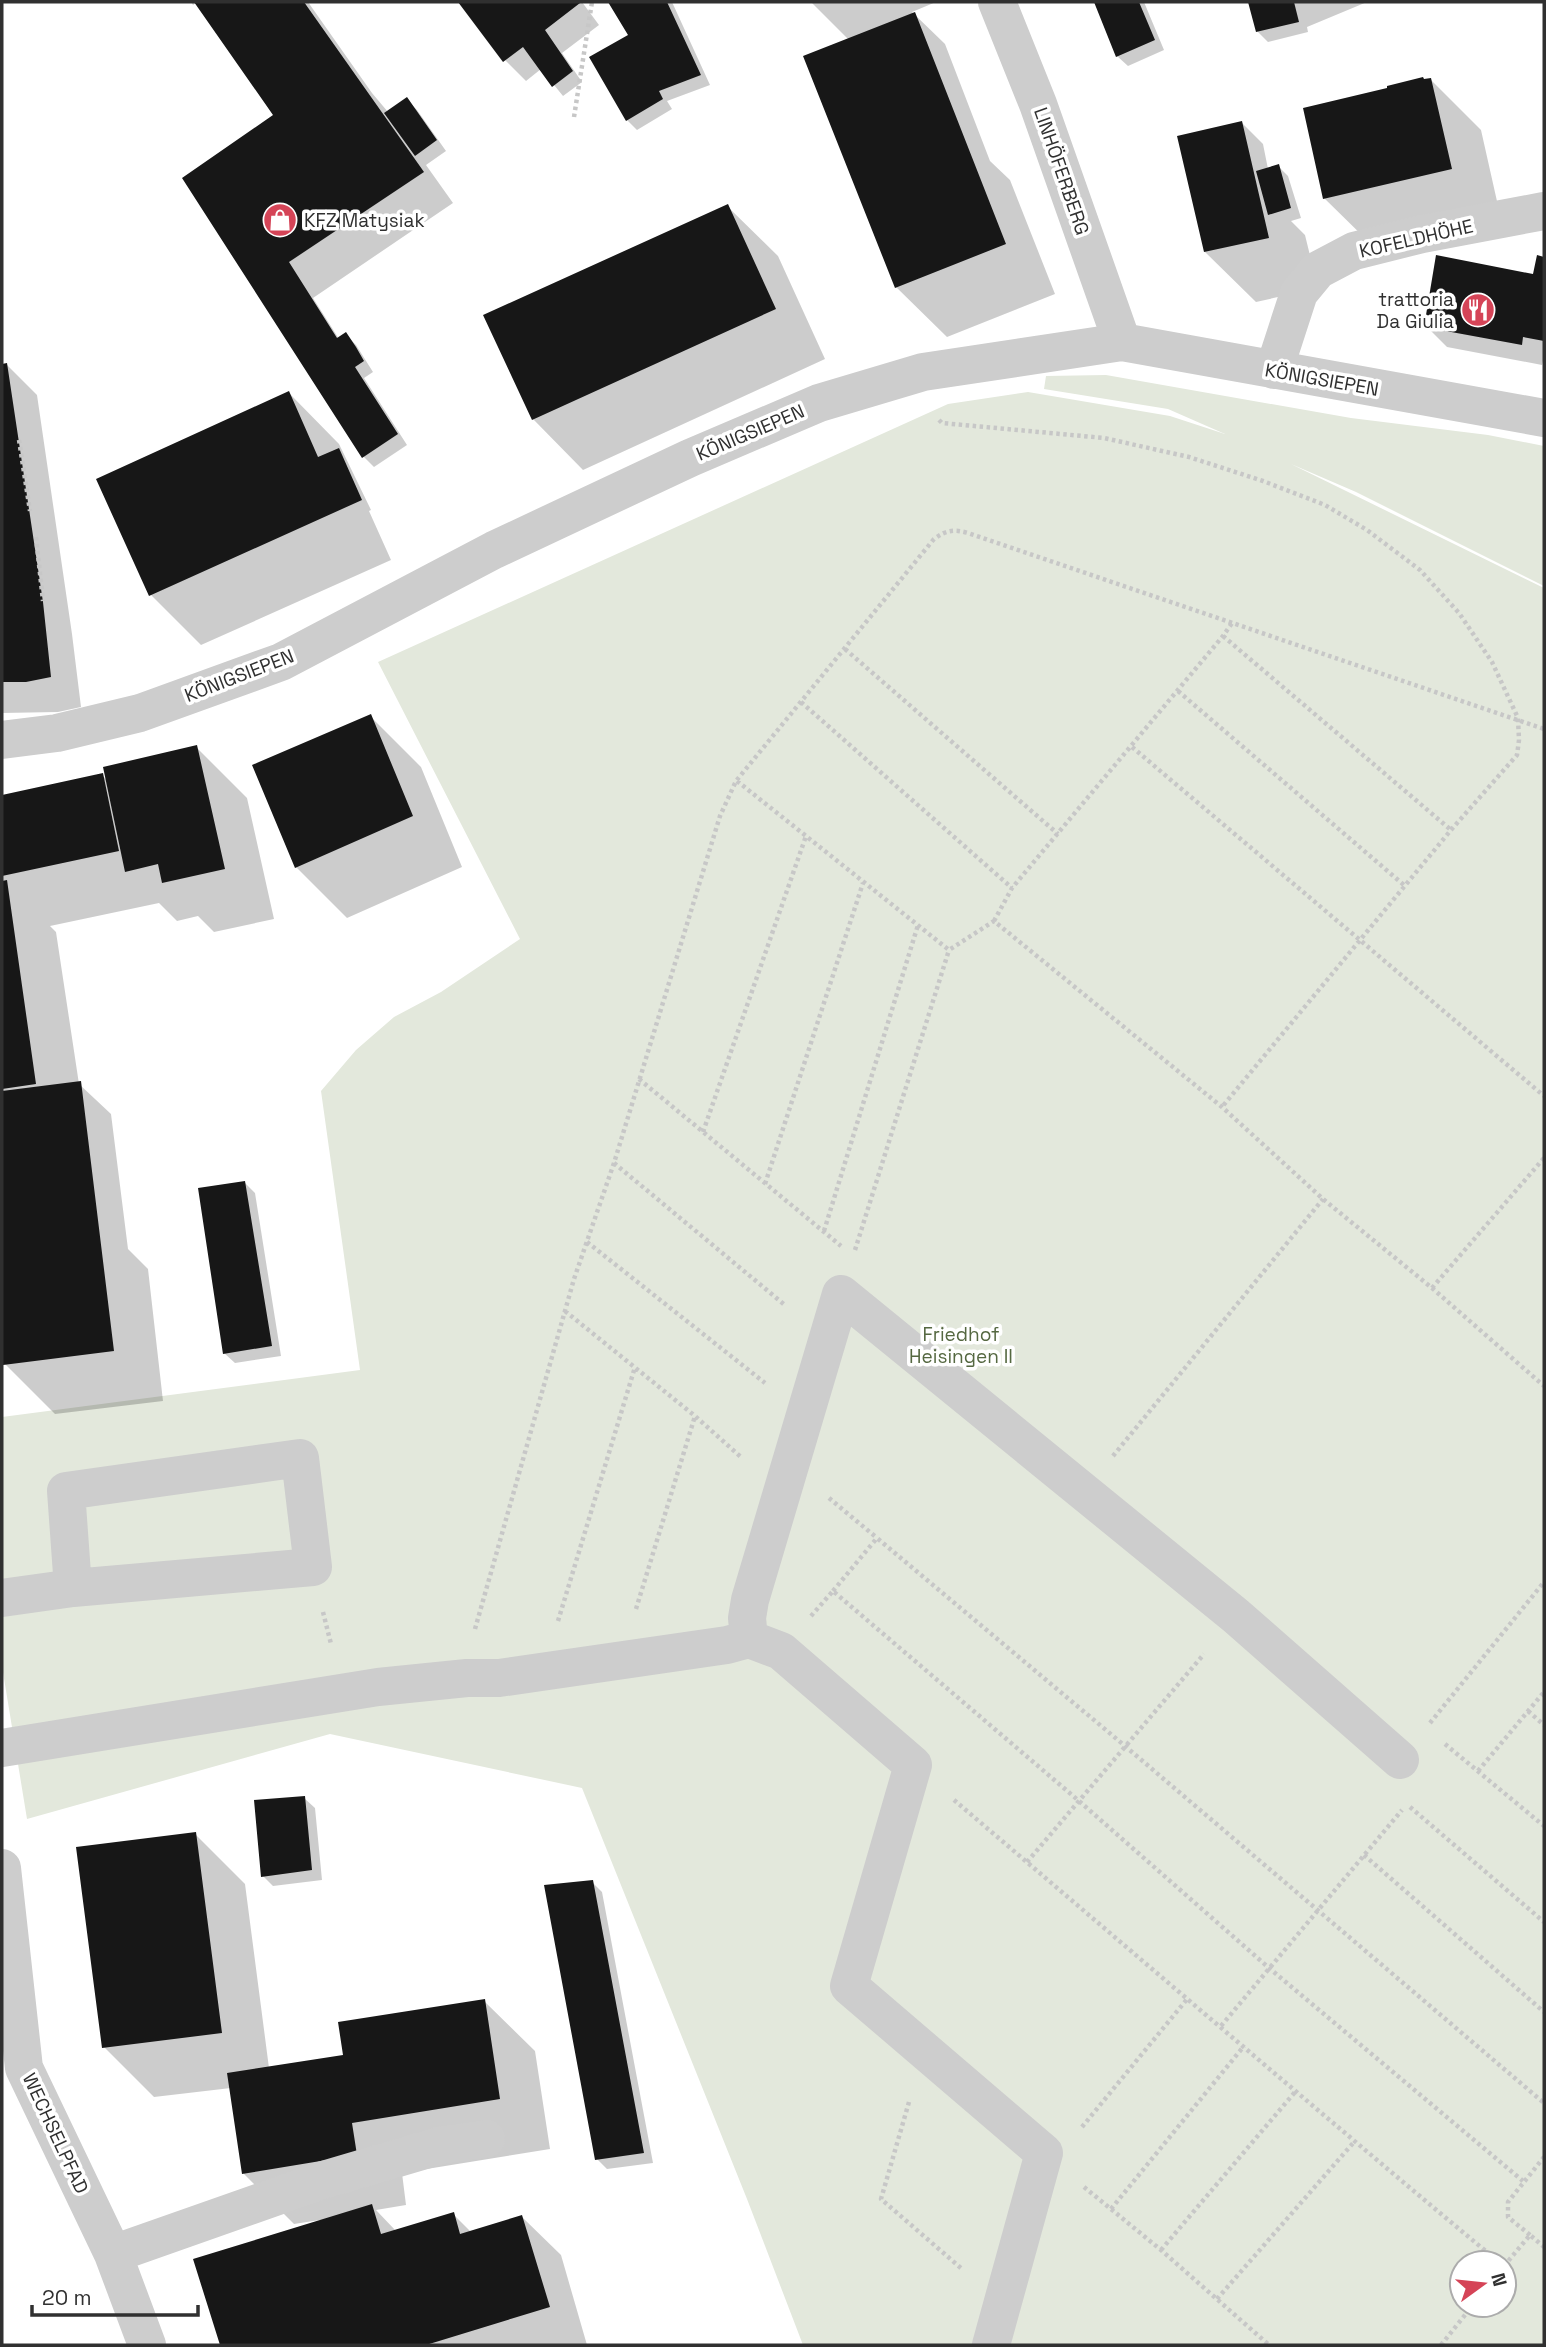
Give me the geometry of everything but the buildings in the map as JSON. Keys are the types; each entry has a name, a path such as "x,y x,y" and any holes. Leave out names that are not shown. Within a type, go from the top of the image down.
{"street":[{"name":"LINHÖFERBERG","path":"997,2 1038,104 1122,342"},
{"name":"KOFELDHÖHE","path":"1274,370 1299,293 1318,270 1354,251 1422,234 1544,211"},
{"name":"KÖNIGSIEPEN","path":"2,740 57,733 140,713 281,662 495,550 690,458 819,403 923,372 1122,342 1544,418"},
{"path":"992,2345 1002,2304 1049,2157 849,1986 913,1765 765,1645 747,1618 750,1600 842,1294 1236,1616 1401,1760"},
{"path":"2,1598 73,1588 313,1567 300,1458 66,1491 73,1588"},
{"path":"2,1748 342,1695 378,1687 467,1678 499,1678 727,1645 765,1645"},
{"name":"WECHSELPFAD","path":"2,1868 13,2069 113,2253 147,2345"},
{"path":"113,2253 320,2181 442,2145 486,2139"}],"path":[{"path":"574,117 592,2"},
{"path":"923,372 934,415 942,423 1104,438 1189,457 1325,505 1367,530 1420,570 1459,612 1492,662 1518,719 1517,755 1451,830 1222,1107"},
{"path":"19,440 30,511"},
{"path":"467,1678 472,1640 565,1311 614,1163 720,816 736,780 934,539 944,531 956,529 1544,729"},
{"path":"36,537 43,601"},
{"path":"639,1079 853,1256 949,950 994,921 1012,888 1132,747 1232,622"},
{"path":"1223,636 1451,830"},
{"path":"845,649 1058,834"},
{"path":"1178,691 1405,886"},
{"path":"801,702 1012,888"},
{"path":"1132,747 1544,1096"},
{"path":"736,780 949,950"},
{"path":"703,1132 806,836"},
{"path":"765,1184 863,883"},
{"path":"994,921 1222,1107 1323,1199 1432,1288 1544,1386"},
{"path":"824,1231 918,926"},
{"path":"1432,1288 1544,1157"},
{"path":"614,1163 828,1342"},
{"path":"1084,1491 1323,1199"},
{"path":"587,1242 806,1415"},
{"path":"565,1311 695,1416 783,1492"},
{"path":"556,1629 635,1367"},
{"path":"633,1618 695,1416"},
{"path":"765,1645 833,1591 877,1538 1544,2103"},
{"path":"313,1567 342,1695"},
{"path":"1401,1760 1544,1582"},
{"path":"833,1591 1269,1968 1523,2182"},
{"path":"1027,1862 1236,1616"},
{"path":"1478,1771 1544,1692"},
{"path":"1528,1711 1544,1725"},
{"path":"1426,1728 1544,1826"},
{"path":"913,1765 1483,2249"},
{"path":"1221,2026 1413,1796"},
{"path":"1406,1804 1544,1922"},
{"path":"1364,1855 1544,2012"},
{"path":"1188,1998 1049,2157 1161,2250 1266,2344"},
{"path":"1111,2209 1244,2046"},
{"path":"924,2052 881,2199 1002,2304"},
{"path":"1161,2250 1295,2092"},
{"path":"1217,2299 1354,2142"},
{"path":"1544,2157 1508,2202 1508,2217 1544,2247"},
{"path":"1518,2249 1530,2235"},
{"path":"1441,2345 1462,2319"}],"green space":[{"name":"Friedhof Heisingen II","path":"1106,375 1351,418 1488,435 1544,446 1544,586 1356,492 1291,464 1544,588 1544,2345 803,2345 582,1788 330,1734 27,1819 2,1666 2,1417 360,1370 321,1091 356,1050 394,1017 441,992 520,939 378,662 948,404 1028,392 1170,416 1225,434 1168,409 1044,389 1046,376"}],"place":[{"name":"KFZ Matysiak","path":"280,220"},
{"name":"trattoria Da Giulia","path":"1478,310"}]}
